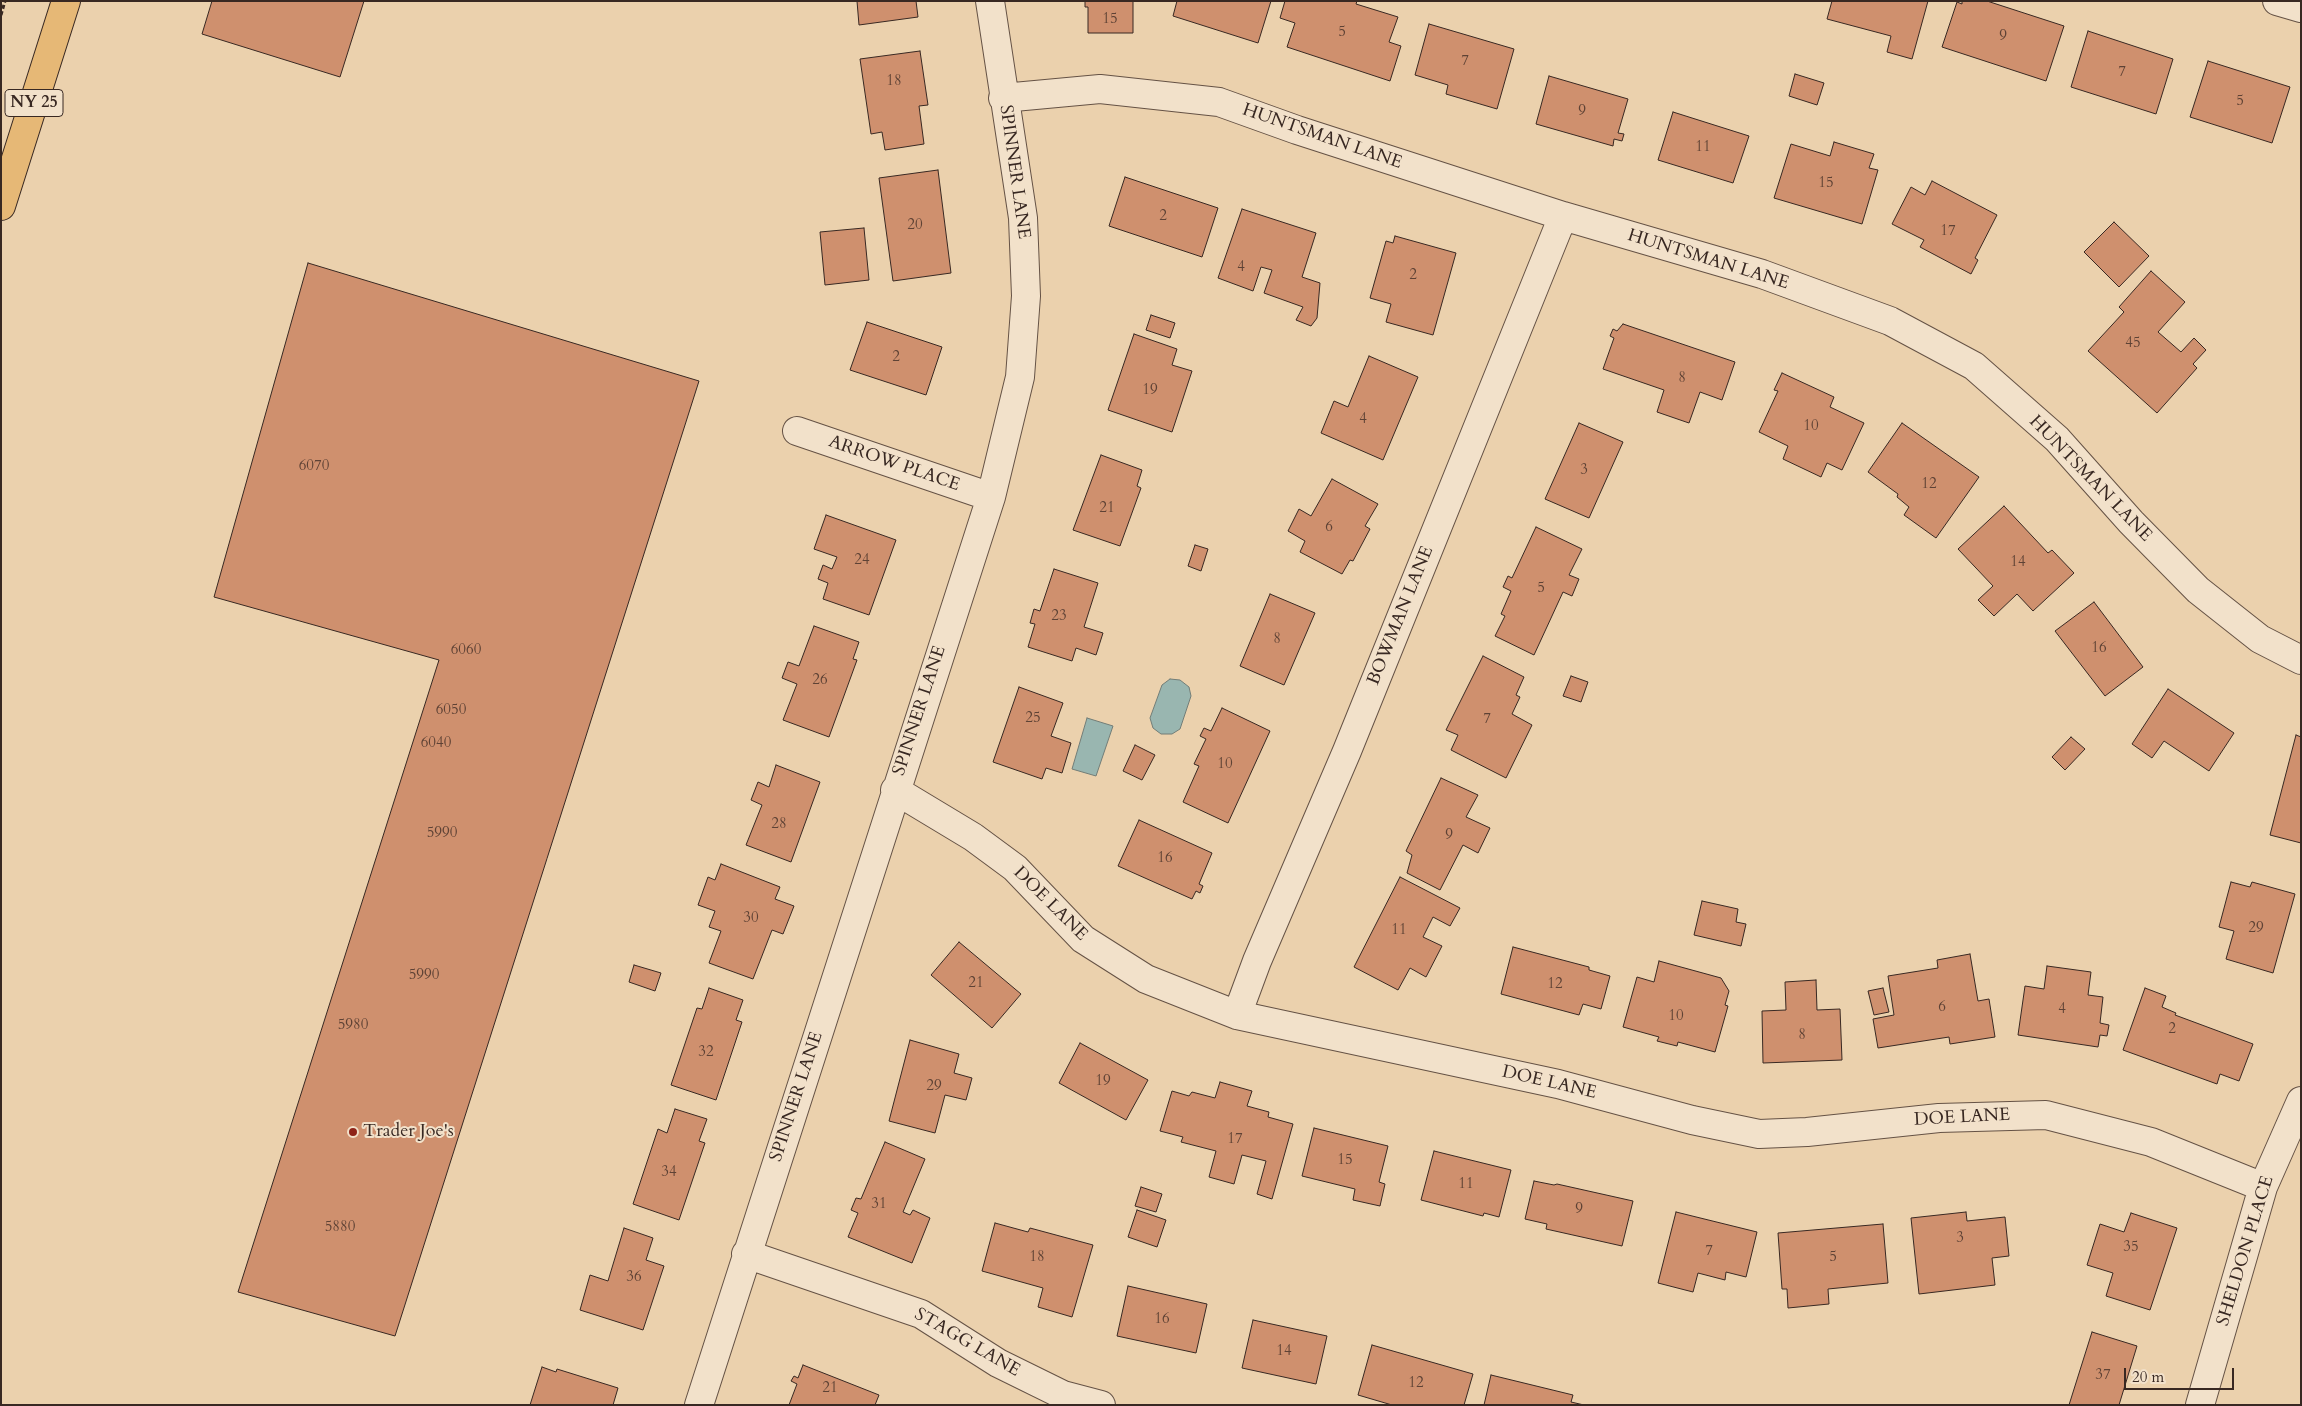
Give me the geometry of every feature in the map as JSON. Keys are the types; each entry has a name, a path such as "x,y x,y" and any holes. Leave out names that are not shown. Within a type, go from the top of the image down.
{"main road":[{"name":"NY 25","path":"1,206 66,1"}],"street":[{"name":"SPINNER LANE","path":"699,1405 990,497 1020,377 1026,296 1023,218 1003,98 990,1"},
{"path":"2277,1 2301,8"},
{"name":"HUNTSMAN LANE","path":"1003,98 1100,89 1219,102 1297,130 1563,216 1762,274 1890,321 1974,366 2057,439 2131,522 2198,590 2260,639 2301,660"},
{"name":"BOWMAN LANE","path":"1237,1016 1257,961 1347,751 1563,216"},
{"name":"ARROW PLACE","path":"797,432 990,497"},
{"name":"DOE LANE","path":"895,790 973,837 1015,868 1083,939 1146,979 1237,1016 1558,1084 1692,1120 1759,1134 1807,1132 1939,1118 2046,1115 2151,1142 2263,1186"},
{"name":"SHELDON PLACE","path":"2200,1405 2263,1186 2301,1101"},
{"name":"STAGG LANE","path":"746,1254 921,1314 998,1363 1063,1395 1101,1405"}],"path":[{"path":"1,15 5,1"}],"water":[{"path":"1170,679 1180,680 1189,687 1191,696 1180,729 1172,734 1161,734 1153,728 1150,718 1162,685"},
{"path":"1087,718 1113,726 1096,776 1072,769"}],"building":[{"path":"212,1 364,1 340,77 202,34"},
{"path":"857,1 916,1 918,17 859,25"},
{"path":"1085,1 1133,1 1133,33 1088,33 1088,7 1085,7"},
{"path":"1177,1 1271,1 1258,43 1173,16"},
{"path":"1285,1 1357,1 1356,4 1398,17 1389,42 1401,46 1390,81 1287,47 1295,23 1280,18"},
{"path":"1832,1 1928,1 1912,59 1887,52 1891,36 1827,19"},
{"path":"1962,1 1987,1 2064,26 2046,81 1942,47 1957,2 1962,4"},
{"path":"1429,24 1514,49 1497,109 1446,94 1448,85 1415,75"},
{"path":"2088,31 2173,59 2156,114 2071,87"},
{"path":"920,51 928,105 919,106 924,144 885,150 882,132 871,134 860,59"},
{"path":"2208,61 2290,87 2272,143 2190,117"},
{"path":"1795,74 1824,83 1817,105 1789,96"},
{"path":"1549,76 1628,99 1618,133 1624,134 1622,141 1614,139 1613,146 1536,124"},
{"path":"1673,112 1749,136 1733,183 1658,160"},
{"path":"1834,142 1874,154 1869,168 1878,170 1862,224 1774,198 1791,144 1830,156"},
{"path":"938,170 951,273 893,281 879,178"},
{"path":"1125,177 1218,208 1202,257 1109,226"},
{"path":"1932,181 1997,215 1975,258 1978,260 1971,274 1920,247 1924,240 1892,224 1911,187 1925,195"},
{"path":"1242,209 1316,233 1302,277 1320,283 1317,318 1311,326 1296,320 1303,307 1264,293 1272,270 1261,267 1253,291 1218,278"},
{"path":"2114,222 2149,256 2119,287 2084,252"},
{"path":"864,228 869,280 825,285 820,232"},
{"path":"1395,236 1456,253 1433,335 1386,322 1391,304 1370,298 1386,241 1393,243"},
{"path":"308,263 699,381 395,1336 238,1292 439,660 214,597"},
{"path":"2151,271 2185,302 2158,332 2181,352 2194,338 2206,350 2193,364 2197,368 2157,413 2088,351 2124,312 2119,307"},
{"path":"1151,315 1175,323 1170,338 1146,330"},
{"path":"867,322 942,347 926,395 850,370"},
{"path":"1623,324 1735,362 1722,400 1700,392 1689,423 1657,412 1664,390 1603,369 1614,338 1610,336 1613,329 1617,331"},
{"path":"1134,334 1177,349 1172,365 1192,371 1172,432 1108,410"},
{"path":"1369,356 1418,377 1383,460 1321,433 1334,401 1348,407"},
{"path":"1782,373 1834,397 1830,407 1864,423 1842,470 1827,463 1821,477 1783,459 1788,446 1759,432 1778,391 1774,390"},
{"path":"1579,423 1623,442 1589,518 1545,499"},
{"path":"1902,423 1979,477 1936,538 1904,515 1909,507 1897,497 1898,494 1868,472"},
{"path":"1101,455 1142,470 1137,486 1141,488 1120,546 1073,530"},
{"path":"1332,479 1378,504 1365,526 1370,529 1353,561 1350,560 1342,574 1300,552 1305,541 1288,531 1299,509 1311,516"},
{"path":"2004,506 2048,553 2052,550 2074,573 2033,611 2017,594 1994,616 1978,600 1993,586 1958,549"},
{"path":"826,515 896,540 869,615 823,599 828,583 818,579 823,565 832,569 837,557 814,549"},
{"path":"1536,527 1582,549 1569,575 1579,579 1572,596 1563,592 1534,655 1495,636 1505,616 1501,614 1511,591 1503,587 1508,576 1512,578"},
{"path":"1195,545 1208,549 1201,571 1188,566"},
{"path":"1054,569 1098,583 1084,627 1103,633 1096,655 1076,648 1072,661 1028,647 1035,624 1030,623 1034,609 1040,611"},
{"path":"1270,594 1315,613 1284,685 1240,666"},
{"path":"2094,602 2143,667 2105,696 2055,631"},
{"path":"814,626 859,642 853,659 857,660 829,737 783,720 797,684 782,678 788,662 799,666"},
{"path":"1483,656 1524,677 1516,695 1520,697 1512,714 1532,725 1506,778 1451,750 1458,735 1446,730"},
{"path":"1571,676 1588,682 1581,702 1563,696"},
{"path":"1019,687 1063,703 1051,736 1071,743 1062,773 1046,768 1042,779 993,762"},
{"path":"2168,689 2234,733 2209,771 2164,741 2152,758 2132,744"},
{"path":"1222,708 1270,731 1228,823 1183,802 1199,766 1194,764 1206,739 1200,736 1204,728 1211,731"},
{"path":"2296,735 2301,737 2301,843 2270,835"},
{"path":"2071,737 2085,749 2065,770 2052,757"},
{"path":"1135,745 1155,755 1142,780 1123,771"},
{"path":"776,765 820,782 791,862 746,845 762,805 751,800 758,782 769,787"},
{"path":"1441,778 1478,795 1466,817 1490,828 1478,853 1463,845 1440,890 1407,873 1412,855 1406,851"},
{"path":"1139,820 1212,853 1199,884 1203,886 1200,893 1196,891 1192,899 1118,866"},
{"path":"721,864 780,887 775,899 794,906 783,934 772,930 753,979 709,963 721,931 709,927 715,911 698,905 708,877 715,880"},
{"path":"1400,877 1460,908 1450,926 1433,917 1423,937 1442,946 1426,977 1410,968 1398,990 1354,967"},
{"path":"2231,882 2250,887 2252,882 2295,894 2273,973 2226,959 2234,931 2219,927"},
{"path":"1702,901 1738,909 1736,922 1746,924 1741,946 1694,935"},
{"path":"959,942 1021,994 992,1028 931,975"},
{"path":"1513,947 1589,967 1589,970 1610,976 1601,1009 1583,1004 1579,1015 1501,994"},
{"path":"1970,954 1978,1001 1989,999 1995,1037 1950,1044 1949,1037 1878,1048 1873,1019 1894,1015 1888,976 1938,968 1937,960"},
{"path":"1659,961 1721,978 1729,991 1725,1005 1728,1006 1715,1052 1678,1042 1677,1046 1657,1041 1659,1037 1623,1027 1637,977 1654,982"},
{"path":"634,965 661,973 655,991 629,982"},
{"path":"2047,966 2091,972 2088,995 2103,997 2100,1023 2109,1025 2107,1036 2100,1035 2098,1047 2018,1035 2025,986 2044,989"},
{"path":"1816,980 1817,1010 1840,1009 1842,1060 1763,1063 1762,1011 1786,1010 1785,982"},
{"path":"709,988 743,1000 736,1020 742,1022 716,1100 671,1085 697,1008 702,1009"},
{"path":"1883,988 1889,1012 1874,1015 1868,991"},
{"path":"2145,988 2166,996 2162,1007 2176,1013 2175,1015 2253,1044 2239,1081 2220,1074 2217,1084 2123,1050"},
{"path":"910,1040 959,1054 954,1073 972,1078 966,1100 945,1095 935,1133 889,1121"},
{"path":"1080,1043 1148,1080 1126,1120 1059,1083"},
{"path":"1220,1082 1252,1091 1247,1106 1269,1112 1268,1117 1293,1124 1272,1199 1257,1194 1266,1161 1242,1155 1234,1184 1209,1177 1216,1151 1181,1142 1183,1137 1160,1131 1172,1091 1189,1096 1192,1092 1215,1098"},
{"path":"675,1109 707,1119 699,1141 705,1143 679,1220 633,1204 658,1129 667,1133"},
{"path":"1314,1128 1388,1146 1379,1182 1385,1184 1380,1206 1353,1200 1355,1189 1302,1176"},
{"path":"885,1142 925,1159 903,1212 910,1215 913,1210 930,1218 912,1263 848,1237 858,1213 851,1210 856,1198 861,1199"},
{"path":"1434,1151 1511,1170 1499,1217 1484,1213 1483,1216 1421,1200"},
{"path":"1534,1181 1557,1184 1633,1201 1622,1246 1546,1229 1547,1224 1525,1219"},
{"path":"1141,1187 1162,1194 1156,1212 1135,1206"},
{"path":"1137,1210 1166,1220 1157,1247 1128,1237"},
{"path":"1676,1212 1757,1232 1746,1277 1726,1272 1725,1280 1698,1273 1693,1292 1658,1283"},
{"path":"1966,1212 1967,1221 2005,1217 2009,1256 1992,1258 1995,1285 1919,1294 1911,1218"},
{"path":"2131,1213 2177,1228 2150,1310 2106,1296 2113,1273 2087,1265 2100,1224 2124,1232"},
{"path":"995,1223 1028,1232 1030,1228 1093,1245 1072,1317 1038,1307 1043,1288 982,1271"},
{"path":"1883,1224 1888,1283 1828,1289 1829,1304 1788,1308 1787,1289 1782,1289 1778,1233"},
{"path":"624,1228 653,1238 646,1260 664,1266 643,1330 580,1310 590,1275 608,1281"},
{"path":"1128,1286 1207,1304 1196,1353 1117,1336"},
{"path":"1253,1320 1327,1336 1316,1384 1242,1368"},
{"path":"2092,1332 2137,1346 2119,1405 2069,1405"},
{"path":"1372,1345 1473,1374 1464,1405 1392,1405 1358,1395"},
{"path":"803,1365 879,1395 875,1405 789,1405 797,1384 791,1381 794,1376 798,1378"},
{"path":"542,1367 556,1372 557,1369 618,1388 613,1405 530,1405"},
{"path":"1491,1375 1573,1395 1571,1402 1584,1405 1484,1405"}],"place":[{"name":"Trader Joe's","path":"353,1132"}]}
